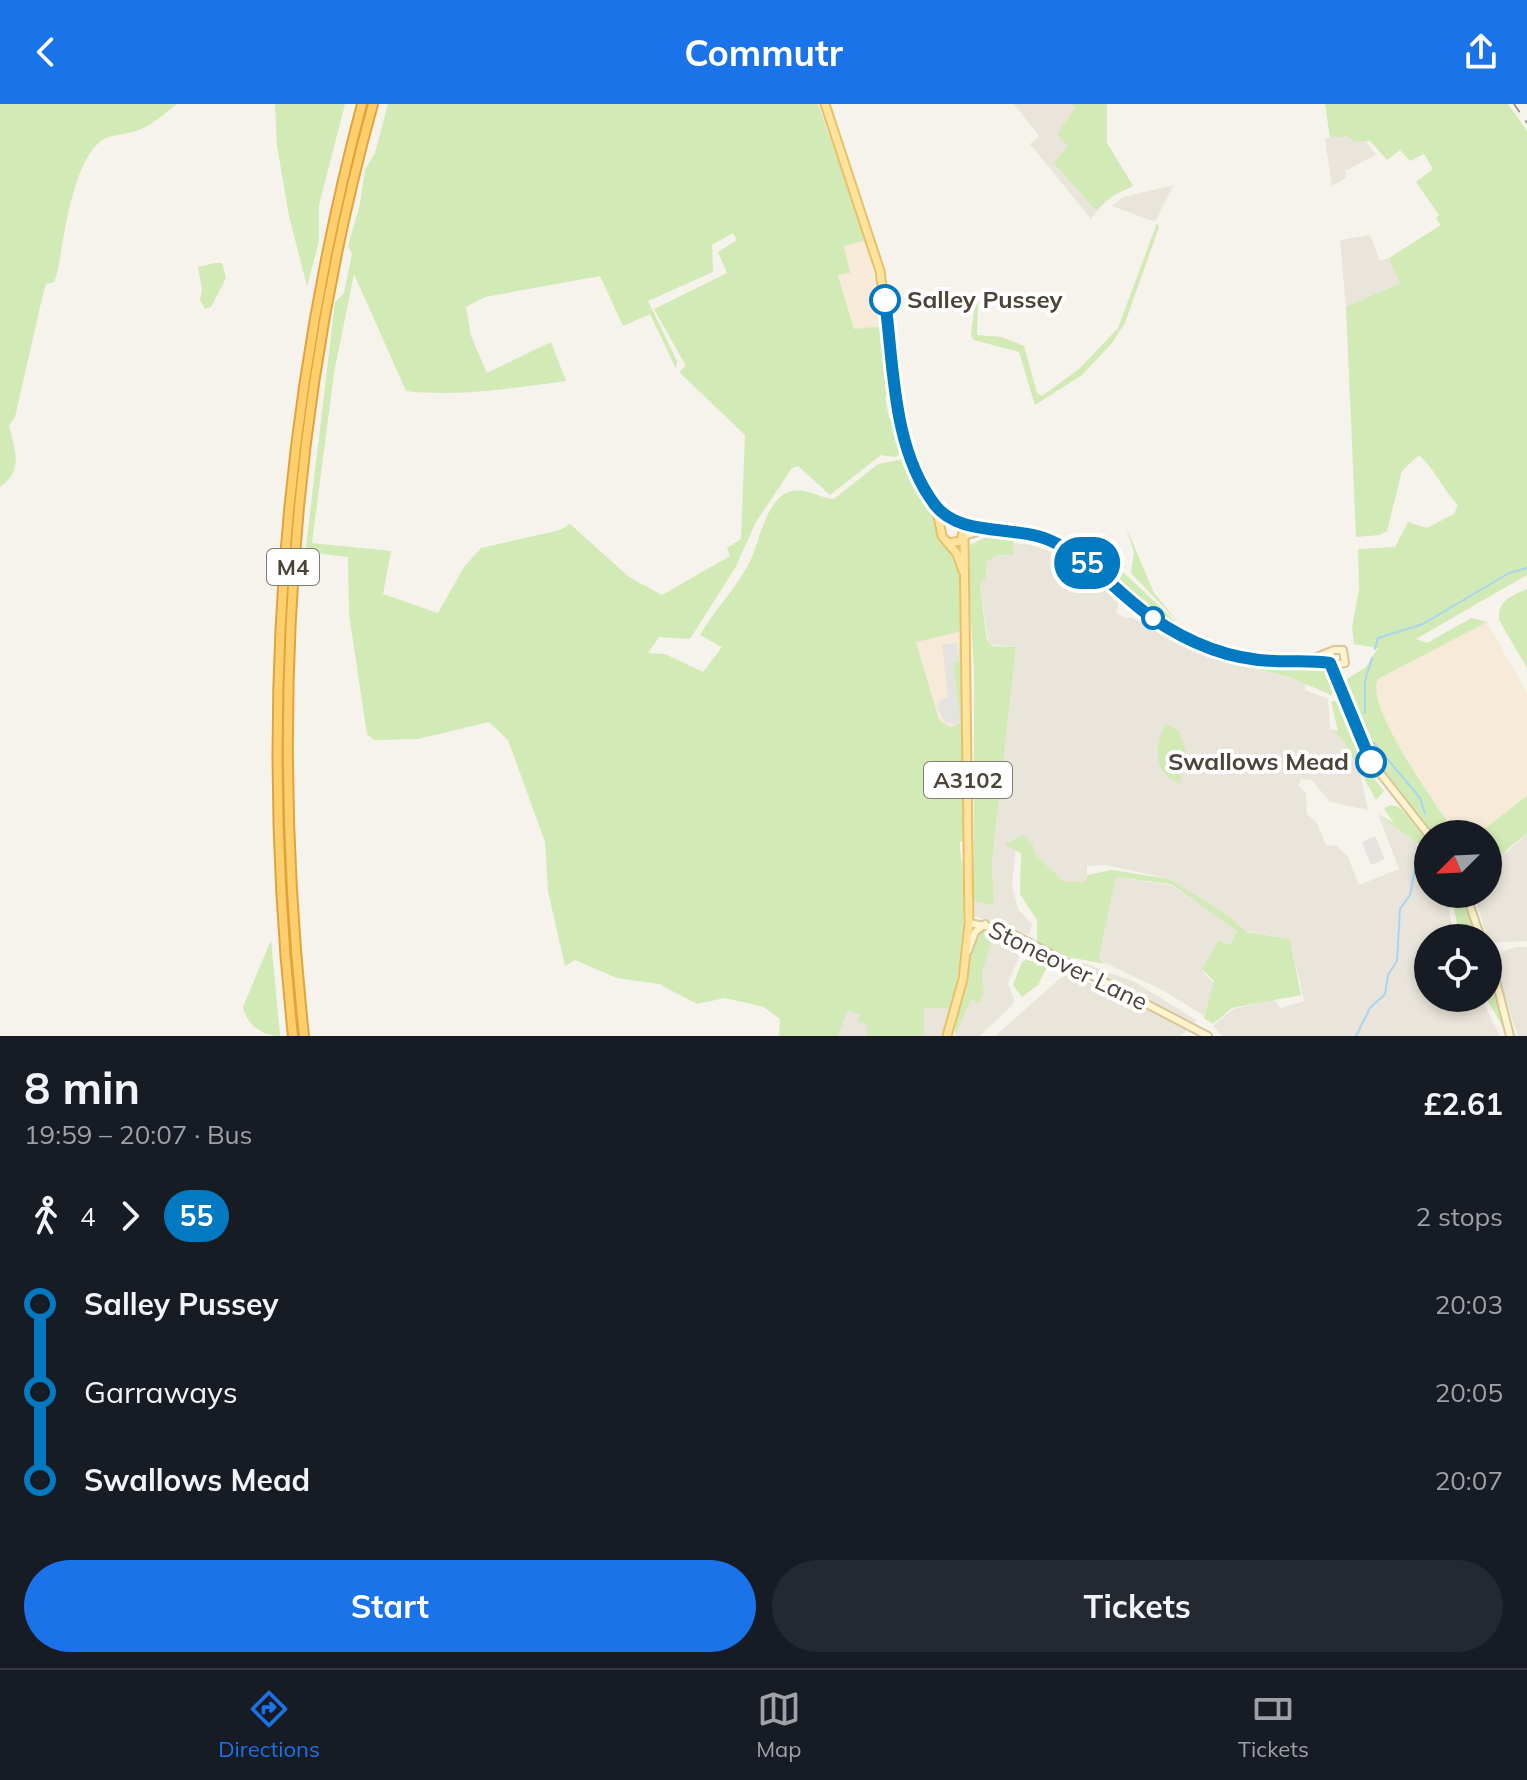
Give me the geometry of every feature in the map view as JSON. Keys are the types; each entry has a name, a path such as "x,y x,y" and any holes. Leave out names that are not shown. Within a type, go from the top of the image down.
{"highway":[{"name":"M4","path":"293,1036 282,923 276,771 282,571 294,445 316,305 362,104"},
{"name":"M4","path":"304,1036 291,893 287,791 286,720 294,551 303,462 328,296 373,104"}],"main road":[{"path":"825,104 880,271 904,435 913,462 936,506 943,539 949,543 964,537 957,521 936,506"},
{"path":"942,530 957,521"},
{"name":"A3102","path":"947,1036 959,1000 969,923 964,537"},
{"name":"A3102","path":"949,543 960,560 964,577"}],"street":[{"path":"957,521 987,529 1019,531 1055,543 1087,563 1152,617 1204,646 1255,660 1309,660 1343,665"},
{"path":"964,537 987,529"},
{"path":"1309,660 1339,649 1346,653 1341,686"},
{"path":"1331,652 1331,664 1369,759 1417,820"},
{"name":"Stoneover Lane","path":"969,923 1005,930 1208,1036"},
{"path":"967,953 975,933 985,924"},
{"path":"1502,1005 1510,1036"}],"shaded area":[{"path":"1014,104 1107,104 1107,143 1133,186 1107,199 1091,219 1030,144 1039,136"},
{"path":"1349,135 1351,141 1366,141 1376,155 1345,171 1346,178 1332,186 1325,139"},
{"path":"1174,185 1155,222 1112,206 1123,197"},
{"path":"1370,235 1380,261 1389,258 1401,283 1346,307 1340,240"},
{"path":"866,240 884,326 854,329 838,274 850,273 844,246"},
{"path":"1014,543 1060,555 1085,572 1119,603 1116,613 1125,618 1131,617 1174,642 1219,660 1306,682 1305,690 1328,699 1330,729 1342,738 1358,764 1368,810 1330,802 1312,780 1301,779 1299,786 1306,793 1307,814 1317,823 1326,845 1337,846 1348,857 1359,885 1399,869 1378,814 1414,841 1414,908 1449,908 1451,924 1414,924 1414,1012 1488,1012 1500,1036 1222,1036 1213,1026 1233,1009 1274,1000 1281,1008 1304,1001 1290,939 1246,931 1170,879 1106,865 1087,866 1087,882 1064,882 1017,837 1012,885 1018,909 1032,924 1029,935 975,916 974,901 994,906 992,862 1016,647 989,644 980,586 986,577 985,562 997,555 1013,555"},
{"path":"1487,622 1527,693 1527,796 1496,820 1446,820 1392,736 1374,694 1378,679"},
{"path":"963,631 967,728 950,727 939,720 916,641"},
{"path":"957,643 959,661 953,663 960,724 945,722 937,707 940,700 948,698 942,645"},
{"path":"1527,833 1527,941 1502,942 1502,924 1483,924 1478,908 1502,908 1502,854"},
{"path":"1375,836 1385,859 1371,865 1362,842"},
{"path":"1116,877 1171,885 1237,930 1230,945 1220,940 1203,972 1214,984 1204,1016 1166,992 1099,960"},
{"path":"995,931 1023,947 1008,983 1015,1002 980,1036 955,1036 971,1000 984,993 982,973"},
{"path":"1527,947 1527,1036 1518,1036 1502,990 1502,952"},
{"path":"1079,964 1135,982 1196,1020 1193,1024"},
{"path":"1065,974 1098,986 1126,1008 1135,1002 1188,1029 1180,1036 995,1036"},
{"path":"839,1006 952,1009 944,1036 838,1036"}],"green space":[{"path":"0,104 177,104 141,129 101,141 83,166 71,203 57,274 54,282 46,284 15,417 9,426 15,467 0,487"},
{"path":"275,104 345,104 319,205 319,242 307,286 289,216 277,146"},
{"path":"388,104 818,104 866,240 844,246 850,273 838,275 854,329 884,326 892,395 885,397 889,418 896,415 904,452 895,457 881,455 830,495 798,466 792,468 756,522 735,568 690,639 659,637 648,653 665,654 703,672 722,647 700,635 743,574 766,520 780,497 799,490 834,499 878,464 908,458 936,514 939,538 959,567 963,631 916,642 939,720 950,727 960,723 953,663 959,661 959,642 963,648 965,840 960,842 964,879 961,944 952,1009 924,1008 924,1036 867,1036 866,1023 858,1022 860,1015 847,1010 838,1036 779,1036 780,1019 764,1007 725,998 697,1004 659,984 617,978 575,960 565,966 548,891 545,842 508,740 489,722 418,739 374,740 367,734 349,614 348,557 308,552 306,547 335,302 344,293 352,254 348,246 360,204 365,170 375,153","holes":["733,233 737,240 718,252 727,273 654,309 686,366 679,372 745,435 741,539 727,548 730,556 662,595 629,577 570,524 560,530 481,548 464,567 438,613 383,594 391,551 312,543 334,373 354,274 406,391 486,391 566,381 551,342 487,373 471,336 466,307 485,297 600,276 623,326 650,314 676,369 677,361 648,301 713,272 712,245"]},
{"path":"1072,104 1107,104 1107,143 1133,186 1115,194 1096,210 1054,163 1068,146 1057,134 1075,108"},
{"path":"1325,104 1508,104 1527,131 1527,575 1416,639 1427,643 1471,618 1487,622 1378,679 1377,693 1392,733 1446,820 1420,820 1368,754 1346,687 1347,679 1366,667 1378,648 1354,644 1352,628 1359,589 1358,549 1395,547 1408,522 1427,528 1454,514 1458,505 1419,455 1402,471 1387,531 1380,535 1356,537 1346,307 1400,283 1389,258 1441,225 1436,219 1439,215 1416,182 1433,169 1424,154 1410,161 1400,150 1387,160 1370,141 1353,142 1348,136 1330,138"},
{"path":"1157,223 1159,227 1125,323 1112,343 1082,375 1035,405 1019,352 974,340 971,335 975,303 978,300 977,335 1002,337 1024,346 1037,393 1042,396 1079,369 1118,328"},
{"path":"222,263 226,278 211,307 205,309 200,300 202,290 198,267"},
{"path":"1126,527 1154,593 1178,622 1131,573 1134,552"},
{"path":"994,533 1013,535 1014,555 997,555 986,562 986,577 980,586 987,640 992,646 1016,647 992,862 994,906 974,901 974,669 968,577 970,545"},
{"path":"1123,572 1181,630 1161,620 1112,579"},
{"path":"1527,589 1527,668 1499,620 1499,613 1503,603"},
{"path":"1219,660 1324,669 1331,672 1336,692 1331,695 1292,678"},
{"path":"1340,699 1364,755 1366,769 1384,791 1376,800 1342,738 1330,729 1338,731 1331,702"},
{"path":"1165,724 1179,731 1188,759 1180,760 1181,784 1171,779 1160,767 1159,742"},
{"path":"1527,796 1527,833 1502,854 1502,820 1496,820"},
{"path":"1390,805 1399,807 1414,825 1414,841 1378,814 1394,823 1384,809"},
{"path":"1023,835 1032,843 1035,854 1064,882 1086,882 1087,875 1112,870 1170,879 1228,916 1247,932 1290,939 1301,995 1232,1008 1213,1024 1204,1018 1214,981 1202,969 1219,940 1230,945 1237,931 1171,884 1116,877 1099,959 1105,964 1063,956 1037,944 1037,920 1020,894 1021,853 1004,845"},
{"path":"1454,908 1467,908 1472,924 1457,924"},
{"path":"983,929 995,931 982,973 984,992 980,1002 971,1000 956,1034 964,981"},
{"path":"271,940 280,1036 256,1028 243,1007"},
{"path":"1027,950 1048,965 1038,985 1022,997 1013,985 1022,962 1029,958"},
{"path":"1494,1012 1502,1012 1508,1036"}],"waterway":[{"path":"1375,649 1378,638 1423,624 1509,573 1527,568"},
{"path":"1365,713 1365,681 1372,658"},
{"path":"1374,743 1420,798 1425,814"},
{"path":"1356,1036 1370,1008 1385,994 1388,975 1397,961 1400,909 1410,895 1414,875"}],"railway":[{"path":"1514,104 1527,123"}],"bus line":[{"name":"55","path":"885,300 902,427 909,453 936,506 961,523 987,529 1010,529 1055,543 1087,563 1152,617 1204,646 1255,660 1330,663 1355,730 1371,762"}],"place":[{"name":"Salley Pussey","path":"885,300"},
{"name":"Swallows Mead","path":"1371,762"}]}
